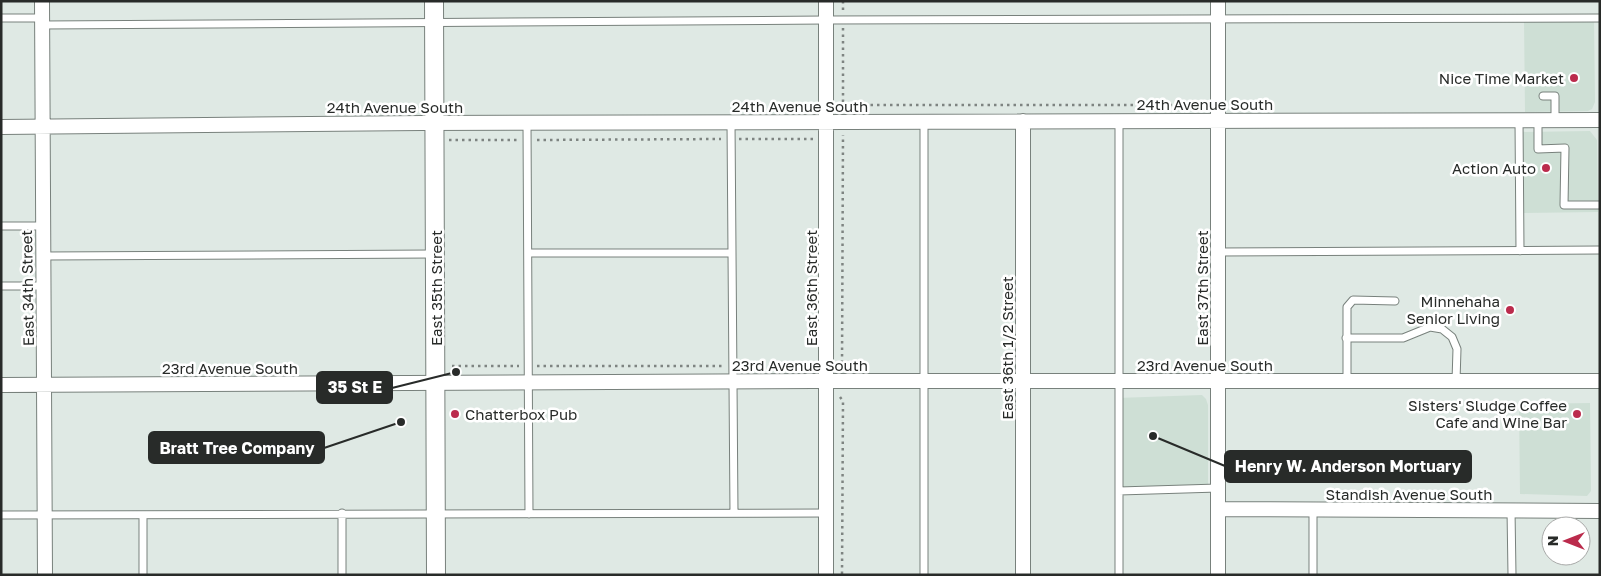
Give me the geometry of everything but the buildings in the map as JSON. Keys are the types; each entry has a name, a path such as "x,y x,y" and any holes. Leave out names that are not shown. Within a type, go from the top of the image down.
{"street":[{"name":"East 34th Street","path":"42,1 44,575"},
{"name":"East 35th Street","path":"434,1 436,575"},
{"name":"East 36th Street","path":"826,1 826,575"},
{"name":"East 37th Street","path":"1218,1 1218,575"},
{"name":"24th Avenue South","path":"1,127 435,123 1600,120"},
{"name":"East 36th 1/2 Street","path":"1023,121 1023,575"},
{"name":"23rd Avenue South","path":"1,385 827,381 1023,383 1119,381 1600,381"},
{"name":"Standish Avenue South","path":"1218,509 1600,511"}],"lane":[{"path":"1,18 42,22 434,23 1600,18"},
{"path":"1543,96 1555,96 1556,120"},
{"path":"1519,120 1520,251"},
{"path":"1119,121 1119,575"},
{"path":"1538,121 1538,149 1565,148 1564,205 1600,205"},
{"path":"731,122 734,513"},
{"path":"924,122 924,575"},
{"path":"527,123 529,514"},
{"path":"1,226 42,226"},
{"path":"1218,252 1600,250"},
{"path":"528,253 732,253"},
{"path":"44,256 436,254"},
{"path":"1,286 44,286"},
{"path":"1347,381 1347,307 1352,300 1395,301"},
{"path":"1346,338 1404,338 1430,327 1442,329 1452,337 1457,349 1456,381"},
{"path":"1119,491 1218,488"},
{"path":"1313,510 1313,575"},
{"path":"1511,510 1512,575"},
{"path":"342,513 342,575"},
{"path":"1,515 827,513"},
{"path":"143,516 143,575"}],"path":[{"path":"843,1 843,112"},
{"path":"837,105 1206,105"},
{"path":"840,369 842,366 842,131"},
{"path":"449,140 818,139"},
{"path":"452,366 815,366"},
{"path":"840,397 843,401 842,575"}],"shaded area":[{"path":"1594,19 1595,102 1592,109 1588,111 1525,112 1524,20"},
{"path":"1590,131 1597,140 1598,212 1516,213 1515,132"},
{"path":"1202,395 1208,405 1208,493 1118,493 1117,398"},
{"path":"1590,403 1591,491 1587,496 1520,494 1519,404"}],"place":[{"name":"Nice Time Market","path":"1574,78"},
{"name":"Action Auto","path":"1546,168"},
{"name":"Minnehaha Senior Living","path":"1510,310"},
{"name":"35 St E","path":"456,372"},
{"name":"Chatterbox Pub","path":"455,414"},
{"name":"Sisters' Sludge Coffee Cafe and Wine Bar","path":"1577,414"},
{"name":"Bratt Tree Company","path":"401,422"},
{"name":"Henry W. Anderson Mortuary","path":"1153,436"}]}
